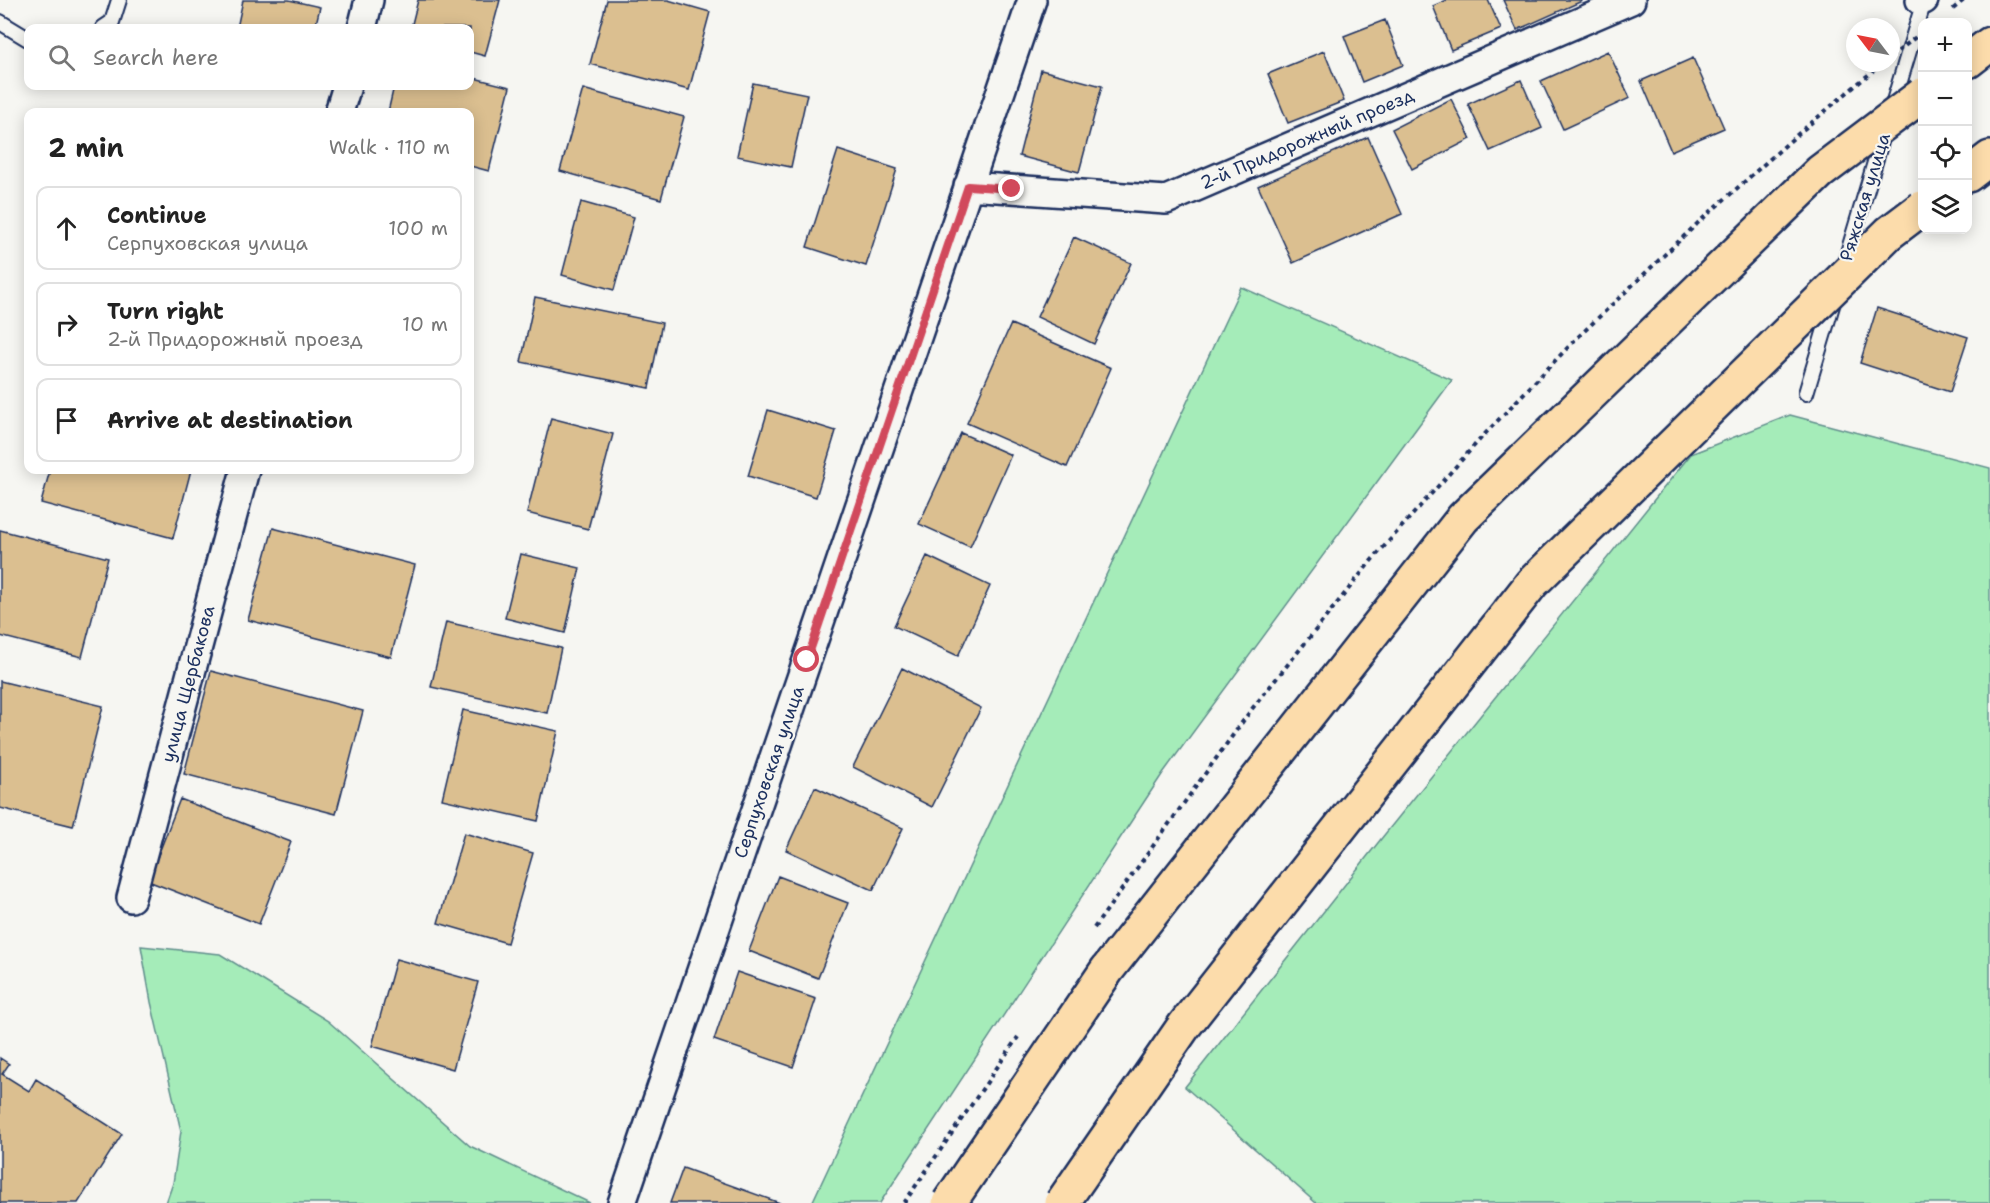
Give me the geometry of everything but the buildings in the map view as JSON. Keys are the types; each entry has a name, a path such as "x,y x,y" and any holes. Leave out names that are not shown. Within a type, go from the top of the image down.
{"main road":[{"path":"1972,58 1990,44"},
{"path":"949,1203 1107,970 1462,518 1820,172 1918,99"},
{"path":"1972,172 1990,158"},
{"path":"1062,1203 1184,1026 1532,583 1889,233 1918,212"}],"street":[{"path":"363,24 369,0"},
{"name":"Серпуховская улица","path":"622,1203 1032,0"},
{"name":"2-й Придорожный проезд","path":"968,186 1166,200 1631,0"},
{"path":"340,108 346,90"},
{"name":"улица Щербакова","path":"131,898 243,474"}],"lane":[{"path":"109,24 112,22 119,0"},
{"name":"Ряжская улица","path":"1806,393 1923,0"},
{"path":"0,22 24,37"}],"path":[{"path":"1900,50 1918,36"}],"green space":[{"path":"1241,287 1452,380 1163,773 880,1203 812,1203"},
{"path":"1790,415 1990,468 1990,1203 1316,1203 1185,1087 1691,454"},
{"path":"141,946 220,954 328,1021 470,1146 590,1203 166,1203 173,1183 181,1131 151,1002"}],"route":[{"path":"807,660 968,186 1012,189"}]}
